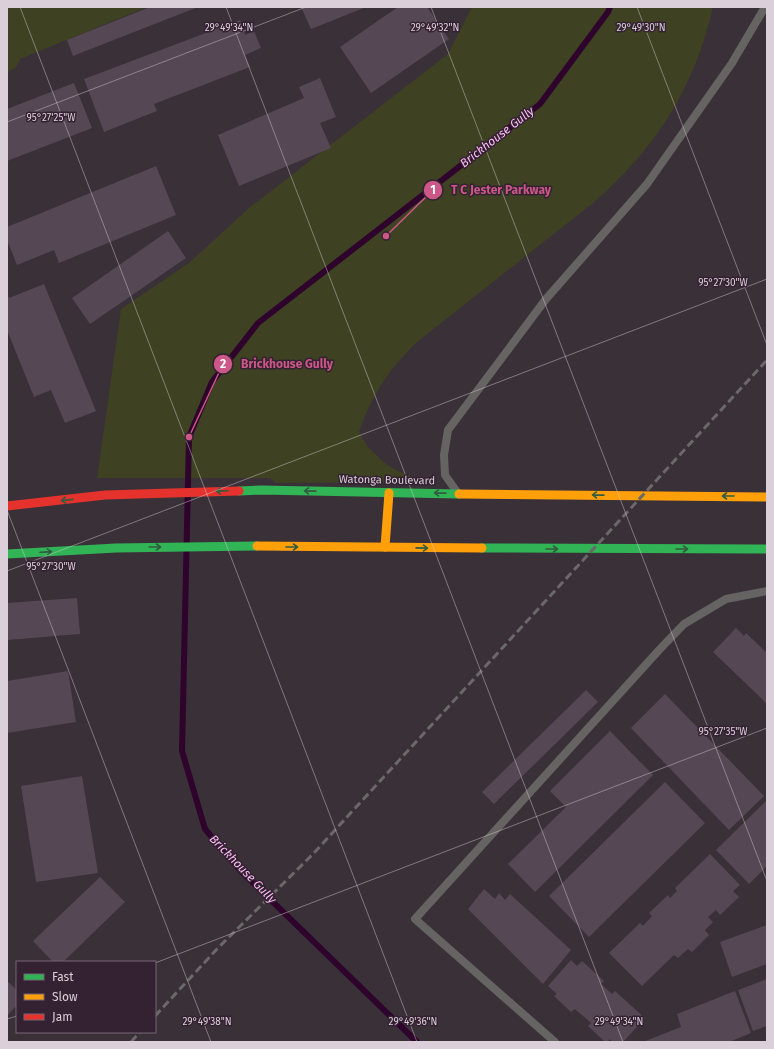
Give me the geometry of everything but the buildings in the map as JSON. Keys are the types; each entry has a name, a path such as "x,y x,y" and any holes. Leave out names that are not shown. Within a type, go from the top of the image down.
{"main road":[{"name":"Watonga Boulevard","path":"7,506 105,495 261,490 458,494 767,497"},
{"path":"386,547 389,493"},
{"path":"7,554 116,548 252,546 767,549"}],"lane":[{"path":"458,494 445,475 444,456 448,430 546,299 647,184 732,63 765,7"},
{"path":"555,1042 415,920 684,624 726,599 767,591"}],"green space":[{"path":"7,7 147,7 20,59 18,64 12,70 7,72"},
{"path":"472,7 713,7 705,37 683,91 670,115 636,161 593,203 417,342 398,362 382,383 359,432 373,452 391,467 413,477 437,482 276,483 270,478 97,478 121,309 189,263 249,208 448,54"}],"waterway":[{"name":"Brickhouse Gully","path":"417,1042 241,871 205,829 182,751 189,437 212,382 258,323 540,104 608,12 610,7"}],"railway":[{"path":"156,1015 217,949 313,854 767,360"},
{"path":"131,1042 139,1033"}],"traffic: fast":[{"path":"239,491 261,490 459,494"},
{"path":"7,554 116,548 257,546"},
{"path":"482,548 767,549"}],"traffic: slow":[{"path":"385,547 389,493"},
{"path":"459,494 767,497"},
{"path":"257,546 482,548"}],"traffic: jam":[{"path":"7,506 105,495 239,491"}],"place":[{"name":"T C Jester Parkway","path":"386,236"},
{"name":"Brickhouse Gully","path":"189,437"}]}
